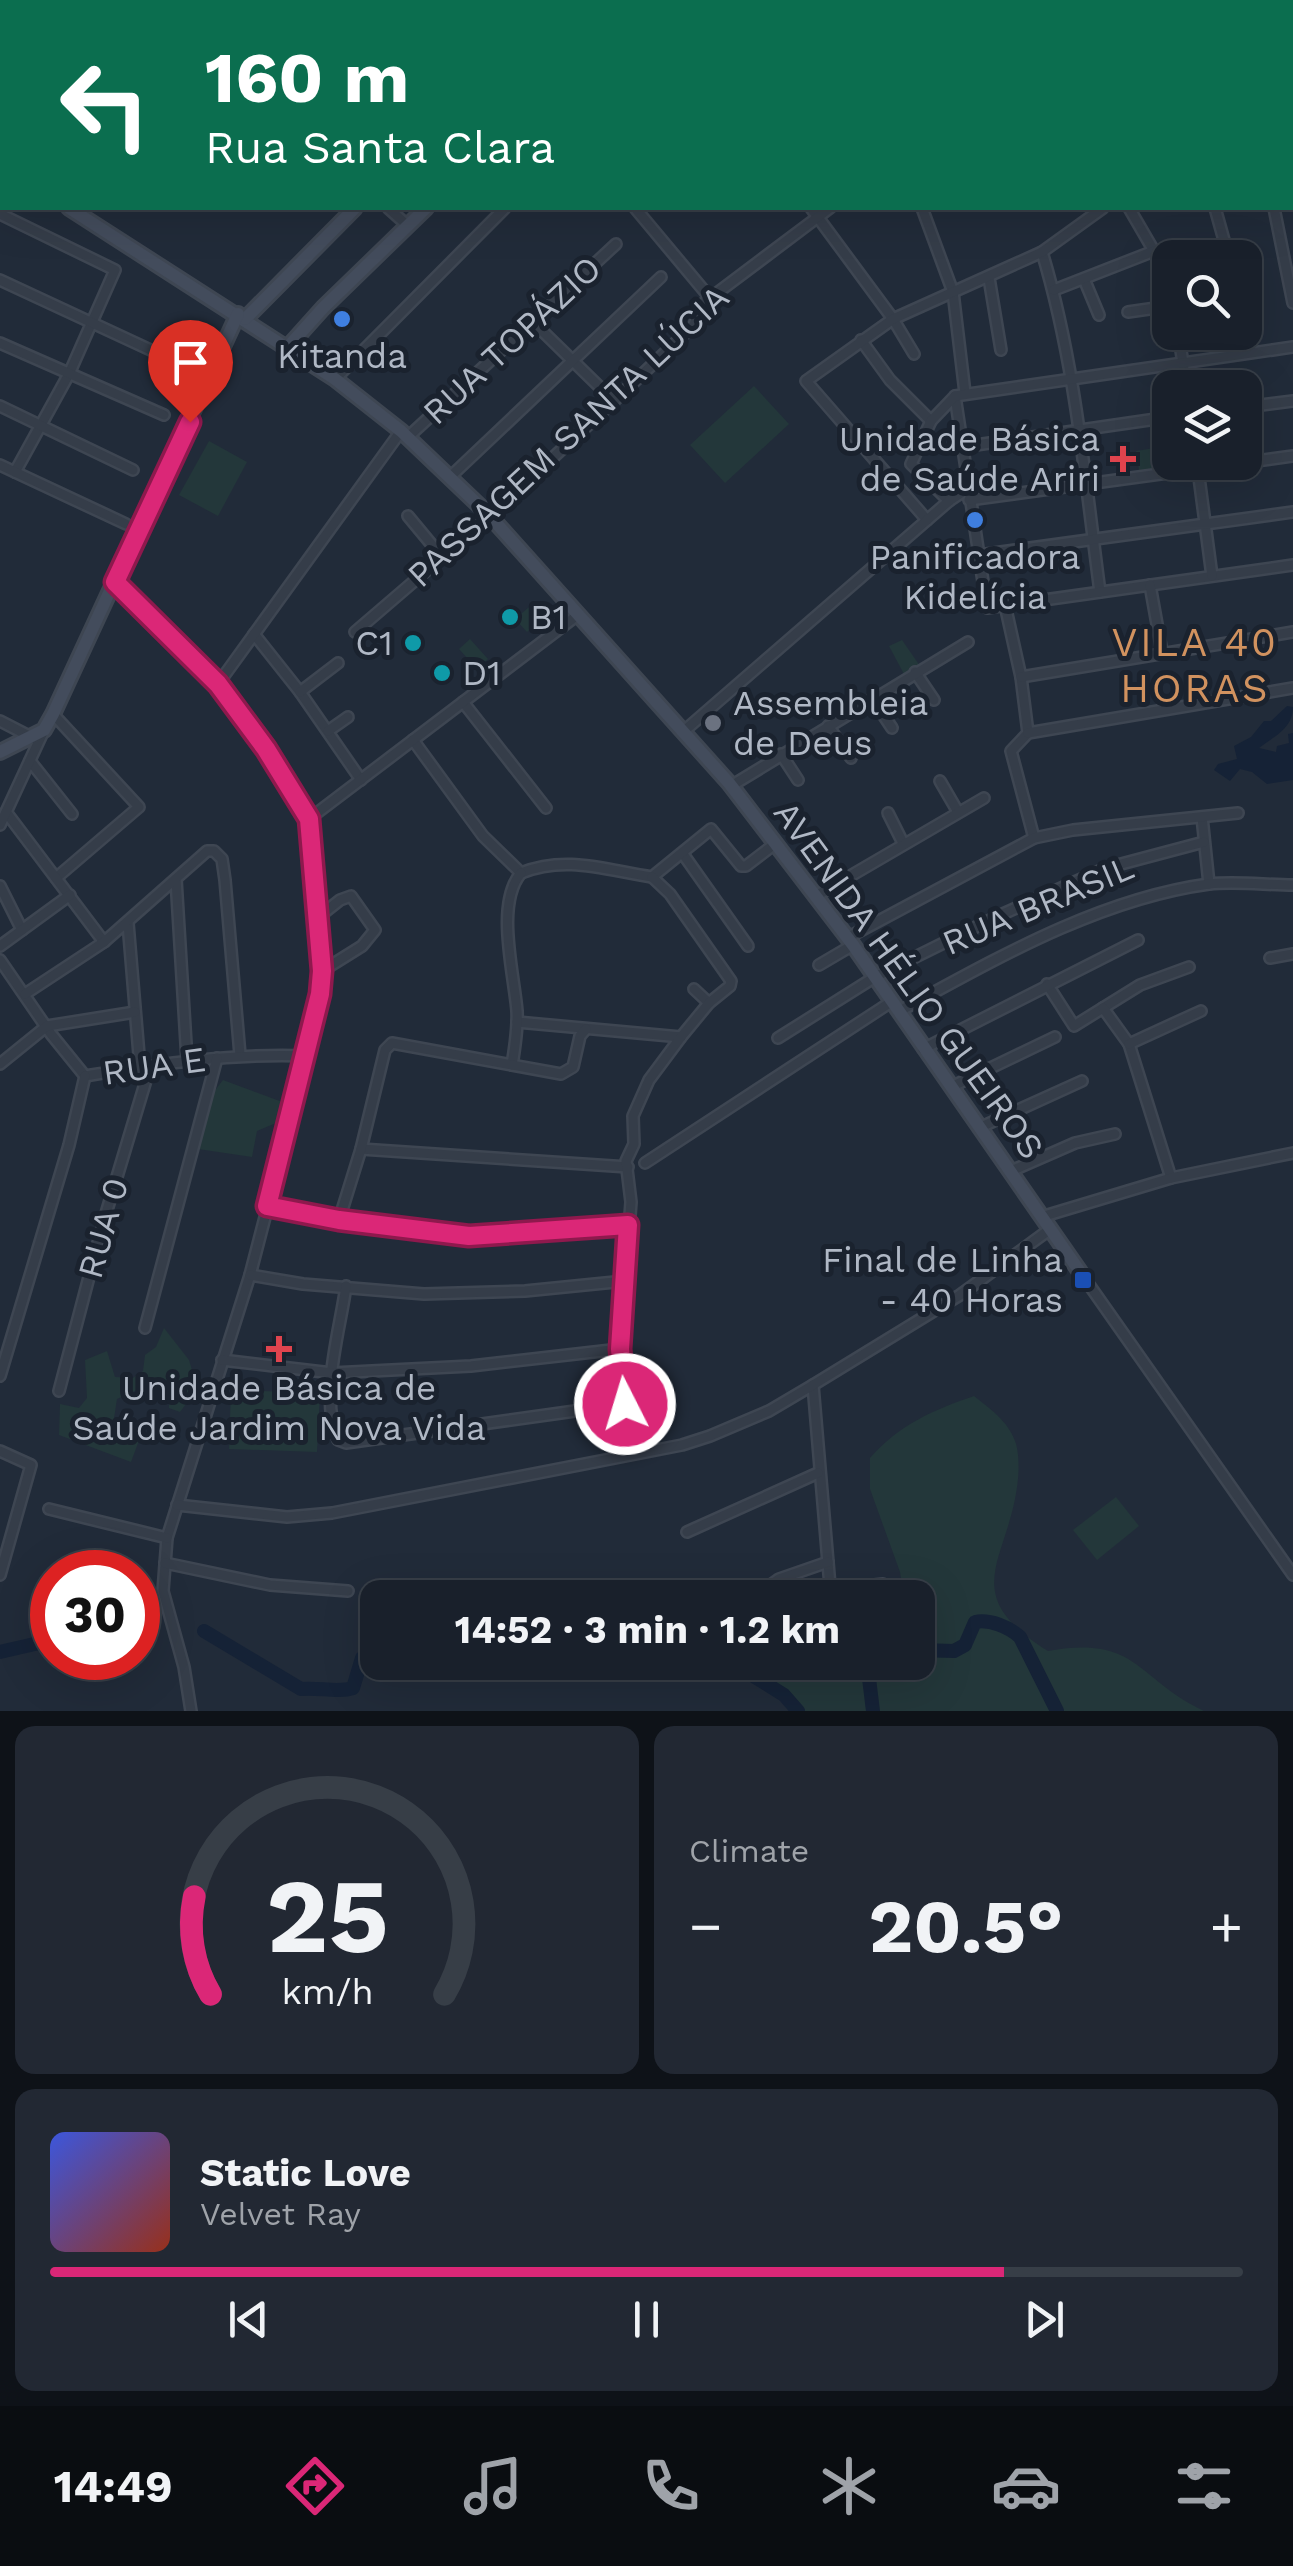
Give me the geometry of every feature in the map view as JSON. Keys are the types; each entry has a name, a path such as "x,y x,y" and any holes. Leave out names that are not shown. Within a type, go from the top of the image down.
{"main road":[{"name":"AVENIDA HÉLIO GUEIROS","path":"72,210 335,379 405,434 490,516 684,732 776,843 876,977 1085,1279"},
{"path":"0,752 34,741 53,714 242,316 352,210"},
{"path":"288,347 424,210"}],"street":[{"path":"390,210 407,224"},
{"path":"335,379 503,210"},
{"path":"637,210 711,299"},
{"path":"923,210 953,292 962,447 987,608 1293,565"},
{"path":"926,520 806,381 894,319 1042,252 1101,210"},
{"path":"1130,210 1152,247"},
{"path":"1216,210 1224,240"},
{"path":"1274,210 1293,303"},
{"path":"814,212 894,319 914,354"},
{"name":"PASSAGEM SANTA LÚCIA","path":"355,632 490,516 614,401 694,325 698,308 814,212"},
{"path":"0,214 115,270 68,374 15,472"},
{"name":"RUA TOPÁZIO","path":"218,684 405,434 616,244"},
{"path":"1054,290 1152,251"},
{"path":"1042,252 1054,290 1100,592"},
{"path":"450,476 661,277"},
{"path":"989,278 1001,350"},
{"path":"1084,279 1100,315"},
{"path":"0,280 184,366"},
{"path":"1128,312 1152,309"},
{"path":"531,320 614,401"},
{"path":"861,340 910,403 931,422"},
{"path":"0,342 164,416"},
{"path":"949,501 911,464 931,422 960,395 1293,347"},
{"path":"1181,350 1184,370"},
{"path":"1262,405 1293,401"},
{"path":"0,406 133,470"},
{"path":"962,447 1152,420"},
{"path":"1262,459 1293,456"},
{"path":"0,465 126,524"},
{"path":"684,732 949,501 968,494 1086,485 1152,474"},
{"path":"1200,480 1212,576"},
{"path":"978,555 1293,512"},
{"path":"408,516 442,557"},
{"path":"115,582 218,684 261,742 309,819 322,971 316,1021 250,1275 167,1538 163,1591 184,1667 191,1711"},
{"path":"1150,585 1162,652"},
{"path":"1004,605 1021,677 1028,734"},
{"path":"309,819 579,614"},
{"path":"1021,677 1293,632"},
{"path":"254,634 361,780"},
{"path":"731,786 968,642"},
{"path":"300,692 338,663"},
{"path":"916,672 934,700"},
{"path":"1034,838 1011,752 1028,734 1293,688"},
{"path":"872,698 892,728"},
{"path":"463,702 546,808"},
{"path":"53,714 139,807 56,878"},
{"path":"328,730 348,717"},
{"path":"0,721 34,741 30,762 0,824"},
{"path":"828,726 852,758"},
{"path":"413,740 483,836 521,874"},
{"path":"781,754 798,780"},
{"path":"30,762 72,814"},
{"path":"940,781 958,812"},
{"path":"816,896 984,798"},
{"path":"6,812 104,942"},
{"path":"820,965 850,942 1034,838 1073,830 1238,813"},
{"path":"888,814 903,843"},
{"path":"1202,816 1209,884"},
{"path":"652,877 711,829 741,866 776,843"},
{"name":"RUA BRASIL","path":"778,1038 876,977 1106,868 1204,842"},
{"path":"26,994 104,942 207,851 214,851 222,859 240,1055"},
{"path":"683,854 748,946"},
{"path":"512,1065 517,1022 509,948 510,889 521,874 541,865 562,862 652,877 670,894 732,980 681,1037 650,1080 637,1104 632,1125 634,1144 626,1162 632,1202 620,1349 628,1454"},
{"path":"176,878 187,1060"},
{"path":"645,1163 895,1007 1100,914 1209,884 1293,885"},
{"path":"0,886 22,930"},
{"path":"0,946 70,896"},
{"path":"316,919 351,896 375,930 362,946 322,971"},
{"path":"128,922 134,1012 145,1067"},
{"path":"923,1049 1138,940"},
{"path":"1270,958 1293,954"},
{"name":"RUA E","path":"0,960 85,1076 240,1055 307,1056"},
{"path":"1047,984 1074,1026 1140,985 1189,967"},
{"path":"694,989 713,1000"},
{"path":"1103,1008 1129,1044 1171,1178"},
{"path":"1129,1044 1201,1011"},
{"path":"2,1058 47,1026 134,1012"},
{"path":"517,1022 681,1037"},
{"path":"339,1220 386,1050 392,1043 567,1073 573,1067 580,1036 586,1028"},
{"path":"951,1088 1055,1037"},
{"path":"145,1328 216,1058"},
{"name":"RUA 0","path":"59,1390 145,1067"},
{"path":"0,1376 69,1146 85,1076"},
{"path":"981,1127 1082,1082"},
{"path":"1011,1170 1075,1143 1115,1134"},
{"path":"361,1149 628,1167"},
{"path":"1040,1217 1171,1178 1293,1153"},
{"path":"267,1206 339,1220 469,1236 628,1225"},
{"path":"177,1505 273,1516 316,1515 682,1445 770,1411 813,1386 960,1295 1049,1230"},
{"path":"250,1275 303,1284 424,1294 626,1282"},
{"name":"AVENIDA HÉLIO GUEIROS","path":"1085,1279 1293,1574"},
{"path":"346,1286 333,1349 334,1434 338,1440 346,1443 625,1404"},
{"path":"0,1338 12,1333"},
{"path":"222,1360 332,1372 470,1366 620,1349"},
{"path":"813,1386 829,1580"},
{"path":"0,1451 31,1466 0,1574"},
{"path":"688,1532 818,1472"},
{"path":"49,1509 167,1538"},
{"path":"778,1580 828,1562"},
{"path":"165,1563 270,1585 348,1592"}],"green space":[{"path":"754,386 789,424 725,483 690,445"},
{"path":"209,441 247,462 218,516 179,495"},
{"path":"1152,448 1152,474 1140,476 1136,451"},
{"path":"535,602 546,614 527,632 515,619"},
{"path":"470,639 488,659 477,669 459,649"},
{"path":"902,640 920,666 905,676 889,646"},
{"path":"223,1080 285,1103 283,1120 257,1131 252,1157 198,1149 213,1093"},
{"path":"164,1328 189,1360 196,1383 210,1388 203,1403 186,1404 180,1412 169,1408 169,1387 150,1384 117,1399 113,1425 144,1427 131,1462 59,1435 60,1404 79,1408 87,1398 85,1360 107,1351 115,1377 133,1378 143,1371 145,1355 156,1347"},
{"path":"231,1390 320,1393 317,1452 229,1449"},
{"path":"974,1396 998,1415 1015,1441 1018,1479 999,1554 995,1592 1003,1611 1019,1630 1048,1651 1078,1648 1119,1654 1204,1711 793,1711 766,1687 766,1680 935,1680 935,1580 901,1580 870,1489 870,1458 893,1436"},
{"path":"1116,1497 1139,1526 1097,1560 1073,1530"}],"water":[{"path":"1287,706 1293,707 1286,726 1259,748 1276,752 1277,746 1289,743 1288,734 1293,733 1293,780 1267,784 1252,772 1240,769 1230,781 1214,770 1218,764 1237,759 1234,746 1251,737 1264,721 1271,721"}],"waterway":[{"path":"935,1650 954,1651 965,1645 975,1622 1005,1627 1020,1637 1057,1711"},
{"path":"204,1631 301,1689 353,1688 360,1665"},
{"path":"0,1652 30,1645"},
{"path":"760,1680 784,1695 798,1711"},
{"path":"869,1680 873,1711"}],"place":[{"name":"Kitanda","path":"342,319"},
{"name":"Unidade Básica de Saúde Ariri","path":"1123,459"},
{"name":"Panificadora Kidelícia","path":"975,520"},
{"name":"B1","path":"510,617"},
{"name":"C1","path":"413,643"},
{"name":"D1","path":"442,673"},
{"name":"Assembleia de Deus","path":"713,723"},
{"name":"Final de Linha - 40 Horas","path":"1083,1280"},
{"name":"Unidade Básica de Saúde Jardim Nova Vida","path":"279,1349"}],"district":[{"name":"VILA 40 HORAS","path":"1195,665"}],"route":[{"path":"190,422 115,582 218,684 266,749 309,819 322,971 320,994 267,1206 339,1220 469,1236 628,1225 620,1349 625,1404"}]}
